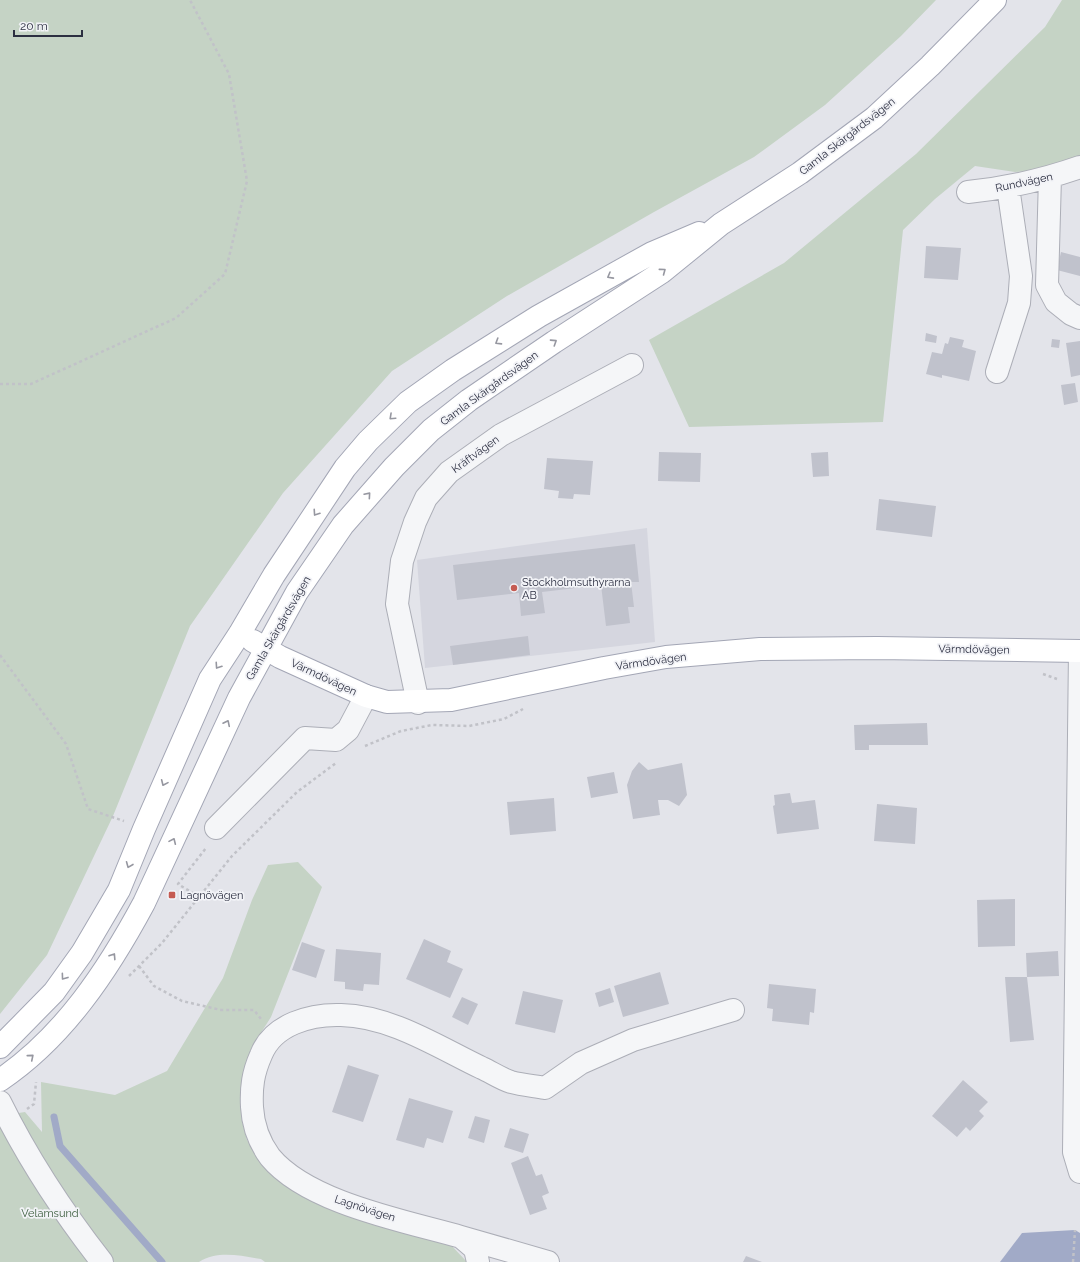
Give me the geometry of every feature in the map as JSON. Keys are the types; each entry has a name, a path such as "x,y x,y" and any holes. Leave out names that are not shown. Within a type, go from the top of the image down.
{"main road":[{"name":"Gamla Skärgårdsvägen","path":"0,1080 18,1068 43,1047 73,1013 106,968 127,934 170,848 239,698 297,592 343,525 394,467 431,430 469,400 541,350 662,272 721,224 800,173 874,118 930,66 995,0"},
{"name":"Gamla Skärgårdsvägen","path":"0,1047 54,992 82,953 119,890 144,829 210,679 240,634 274,575 345,468 368,441 408,402 453,370 539,316 652,253 721,224"},
{"name":"Värmdövägen","path":"240,634 265,648 366,696 387,702 418,703 451,700 479,695 604,668 666,657 744,650 877,648 1080,651"}],"street":[{"name":"Rundvägen","path":"968,192 1008,188 1050,178 1080,168"},
{"path":"1050,178 1047,285 1056,302 1071,314 1080,318"},
{"path":"997,372 1020,296 1021,276 1008,188"},
{"name":"Kräftvägen","path":"418,703 397,604 402,561 415,522 426,498 449,472 501,435 632,365"},
{"path":"1080,651 1074,1152 1080,1172"},
{"path":"216,828 305,738 336,740 348,730 366,696"},
{"name":"Lagnövägen","path":"548,1262 346,1204 319,1192 290,1174 271,1157 259,1138 253,1118 251,1098 252,1075 262,1052 275,1034 290,1025 311,1017 340,1015 368,1016 401,1029 510,1082 545,1088 581,1063 633,1040 733,1010"},
{"path":"4,1112 70,1221 102,1262"},
{"name":"Lagnövägen","path":"461,1237 475,1249 478,1262"}],"path":[{"path":"0,384 31,384 176,318 225,274 247,181 230,74 190,0"},
{"path":"0,655 66,744 88,809 126,821"},
{"path":"1038,672 1059,680 1080,684"},
{"path":"359,749 401,731 432,725 476,725 504,719 530,706"},
{"path":"128,977 162,943 232,856 292,797 340,760"},
{"path":"199,897 178,884 204,850 216,828"},
{"path":"139,966 154,986 182,1001 221,1010 254,1010 275,1034"},
{"path":"4,1112 34,1104 35,1083 38,1078"},
{"path":"1073,1262 1075,1230"}],"shaded area":[{"path":"647,528 655,642 425,668 417,560"}],"green space":[{"path":"0,0 936,0 901,36 825,105 754,157 507,296 392,371 283,493 190,626 113,816 47,955 0,1014"},
{"path":"1062,0 1080,0 1080,157 1049,169 1015,172 975,166 935,199 903,230 883,422 689,427 649,340 784,263 916,154 1045,27"},
{"name":"Velamsund","path":"298,862 322,887 271,1017 252,1047 245,1071 241,1094 242,1121 247,1140 261,1162 450,1244 467,1262 265,1262 261,1259 238,1255 222,1255 206,1258 199,1262 0,1262 0,1116 25,1112 42,1132 41,1082 115,1095 167,1071 223,978 252,900 268,865"}],"water":[{"path":"1075,1230 1080,1233 1080,1262 1000,1262 1022,1233"}],"building":[{"path":"926,246 961,248 958,280 924,278"},
{"path":"1061,252 1080,257 1080,276 1057,270"},
{"path":"926,333 937,336 936,343 925,341"},
{"path":"950,337 964,340 962,347 976,351 969,381 942,375 942,378 926,374 932,352 942,354 945,343 948,344"},
{"path":"1052,339 1060,340 1059,348 1051,347"},
{"path":"1080,341 1080,375 1071,377 1066,343"},
{"path":"1075,383 1078,402 1064,405 1061,385"},
{"path":"659,452 701,453 700,482 658,481"},
{"path":"828,452 829,476 813,477 811,453"},
{"path":"547,458 593,461 590,495 574,494 573,499 558,498 559,491 544,489"},
{"path":"879,499 936,506 932,537 876,530"},
{"name":"Stockholmsuthyrarna AB","path":"635,544 639,582 631,582 634,607 628,607 630,623 606,626 601,585 542,592 545,613 521,616 519,593 457,600 453,565"},
{"path":"528,636 530,655 453,665 450,646"},
{"path":"927,723 928,745 869,745 869,750 855,750 854,725"},
{"path":"639,762 648,770 682,763 687,795 679,806 668,800 658,800 660,815 633,819 627,785 632,771"},
{"path":"614,772 618,793 591,798 587,777"},
{"path":"790,793 792,803 815,800 819,829 777,834 773,806 775,805 774,795"},
{"path":"554,798 556,831 510,835 507,802"},
{"path":"877,804 917,808 915,844 874,841"},
{"path":"1015,899 1015,946 978,947 977,900"},
{"path":"424,939 451,951 447,962 463,969 450,998 406,979"},
{"path":"302,942 325,950 316,978 292,970"},
{"path":"336,949 381,953 379,985 364,984 363,991 345,989 345,982 334,981"},
{"path":"1058,951 1059,976 1027,977 1026,953"},
{"path":"660,972 669,1004 623,1017 614,986"},
{"path":"1005,977 1027,977 1034,1040 1010,1042"},
{"path":"769,984 816,989 814,1013 810,1012 809,1025 772,1021 773,1009 767,1008"},
{"path":"610,988 614,1002 599,1007 595,993"},
{"path":"523,991 563,1000 555,1033 515,1024"},
{"path":"462,997 478,1004 468,1025 452,1017"},
{"path":"348,1065 379,1075 363,1122 332,1112"},
{"path":"963,1080 988,1102 979,1111 984,1116 970,1131 966,1127 957,1137 932,1116"},
{"path":"409,1098 453,1111 443,1143 427,1138 424,1148 396,1140"},
{"path":"475,1116 490,1120 484,1143 468,1138"},
{"path":"510,1128 529,1134 523,1153 504,1147"},
{"path":"528,1156 536,1176 542,1174 549,1193 542,1196 547,1209 530,1215 511,1163"},
{"path":"746,1256 762,1262 743,1262"}],"waterway":[{"path":"54,1117 60,1146 162,1262"}],"place":[{"name":"Stockholmsuthyrarna AB","path":"514,588"},
{"name":"Lagnövägen","path":"172,895"}]}
